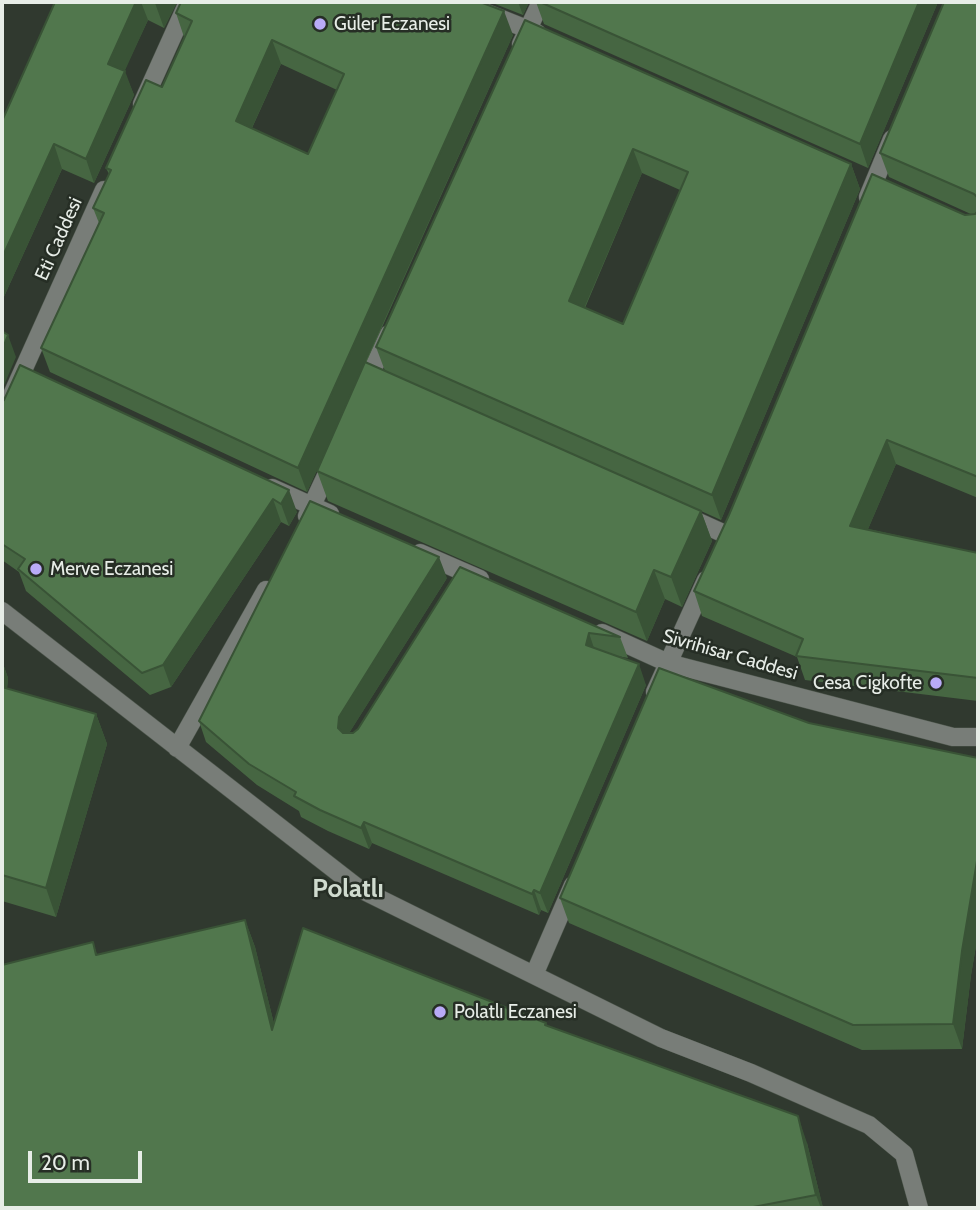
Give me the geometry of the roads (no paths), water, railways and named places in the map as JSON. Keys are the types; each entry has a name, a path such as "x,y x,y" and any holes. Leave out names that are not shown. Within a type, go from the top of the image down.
{"street":[{"path":"137,117 188,2"},
{"path":"459,2 553,40"},
{"path":"511,66 541,2"},
{"path":"863,209 899,123"},
{"name":"Eti Caddesi","path":"2,417 29,375 114,168"},
{"path":"359,400 376,380 398,315"},
{"path":"299,531 339,447"},
{"path":"262,483 351,523"},
{"path":"663,506 727,534"},
{"path":"401,545 460,577 502,589"},
{"path":"646,713 710,570"},
{"path":"177,748 272,579"},
{"path":"2,611 358,888 661,1038 751,1073 869,1125 904,1154 919,1208"},
{"name":"Sivrihisar Caddesi","path":"591,629 668,663 953,737 978,737"},
{"path":"534,975 582,863"}],"place":[{"name":"Güler Eczanesi","path":"320,24"},
{"name":"Merve Eczanesi","path":"36,569"},
{"name":"Cesa Cigkofte","path":"936,683"},
{"name":"Polatlı Eczanesi","path":"440,1012"}],"district":[{"name":"Polatlı","path":"348,889"}]}
